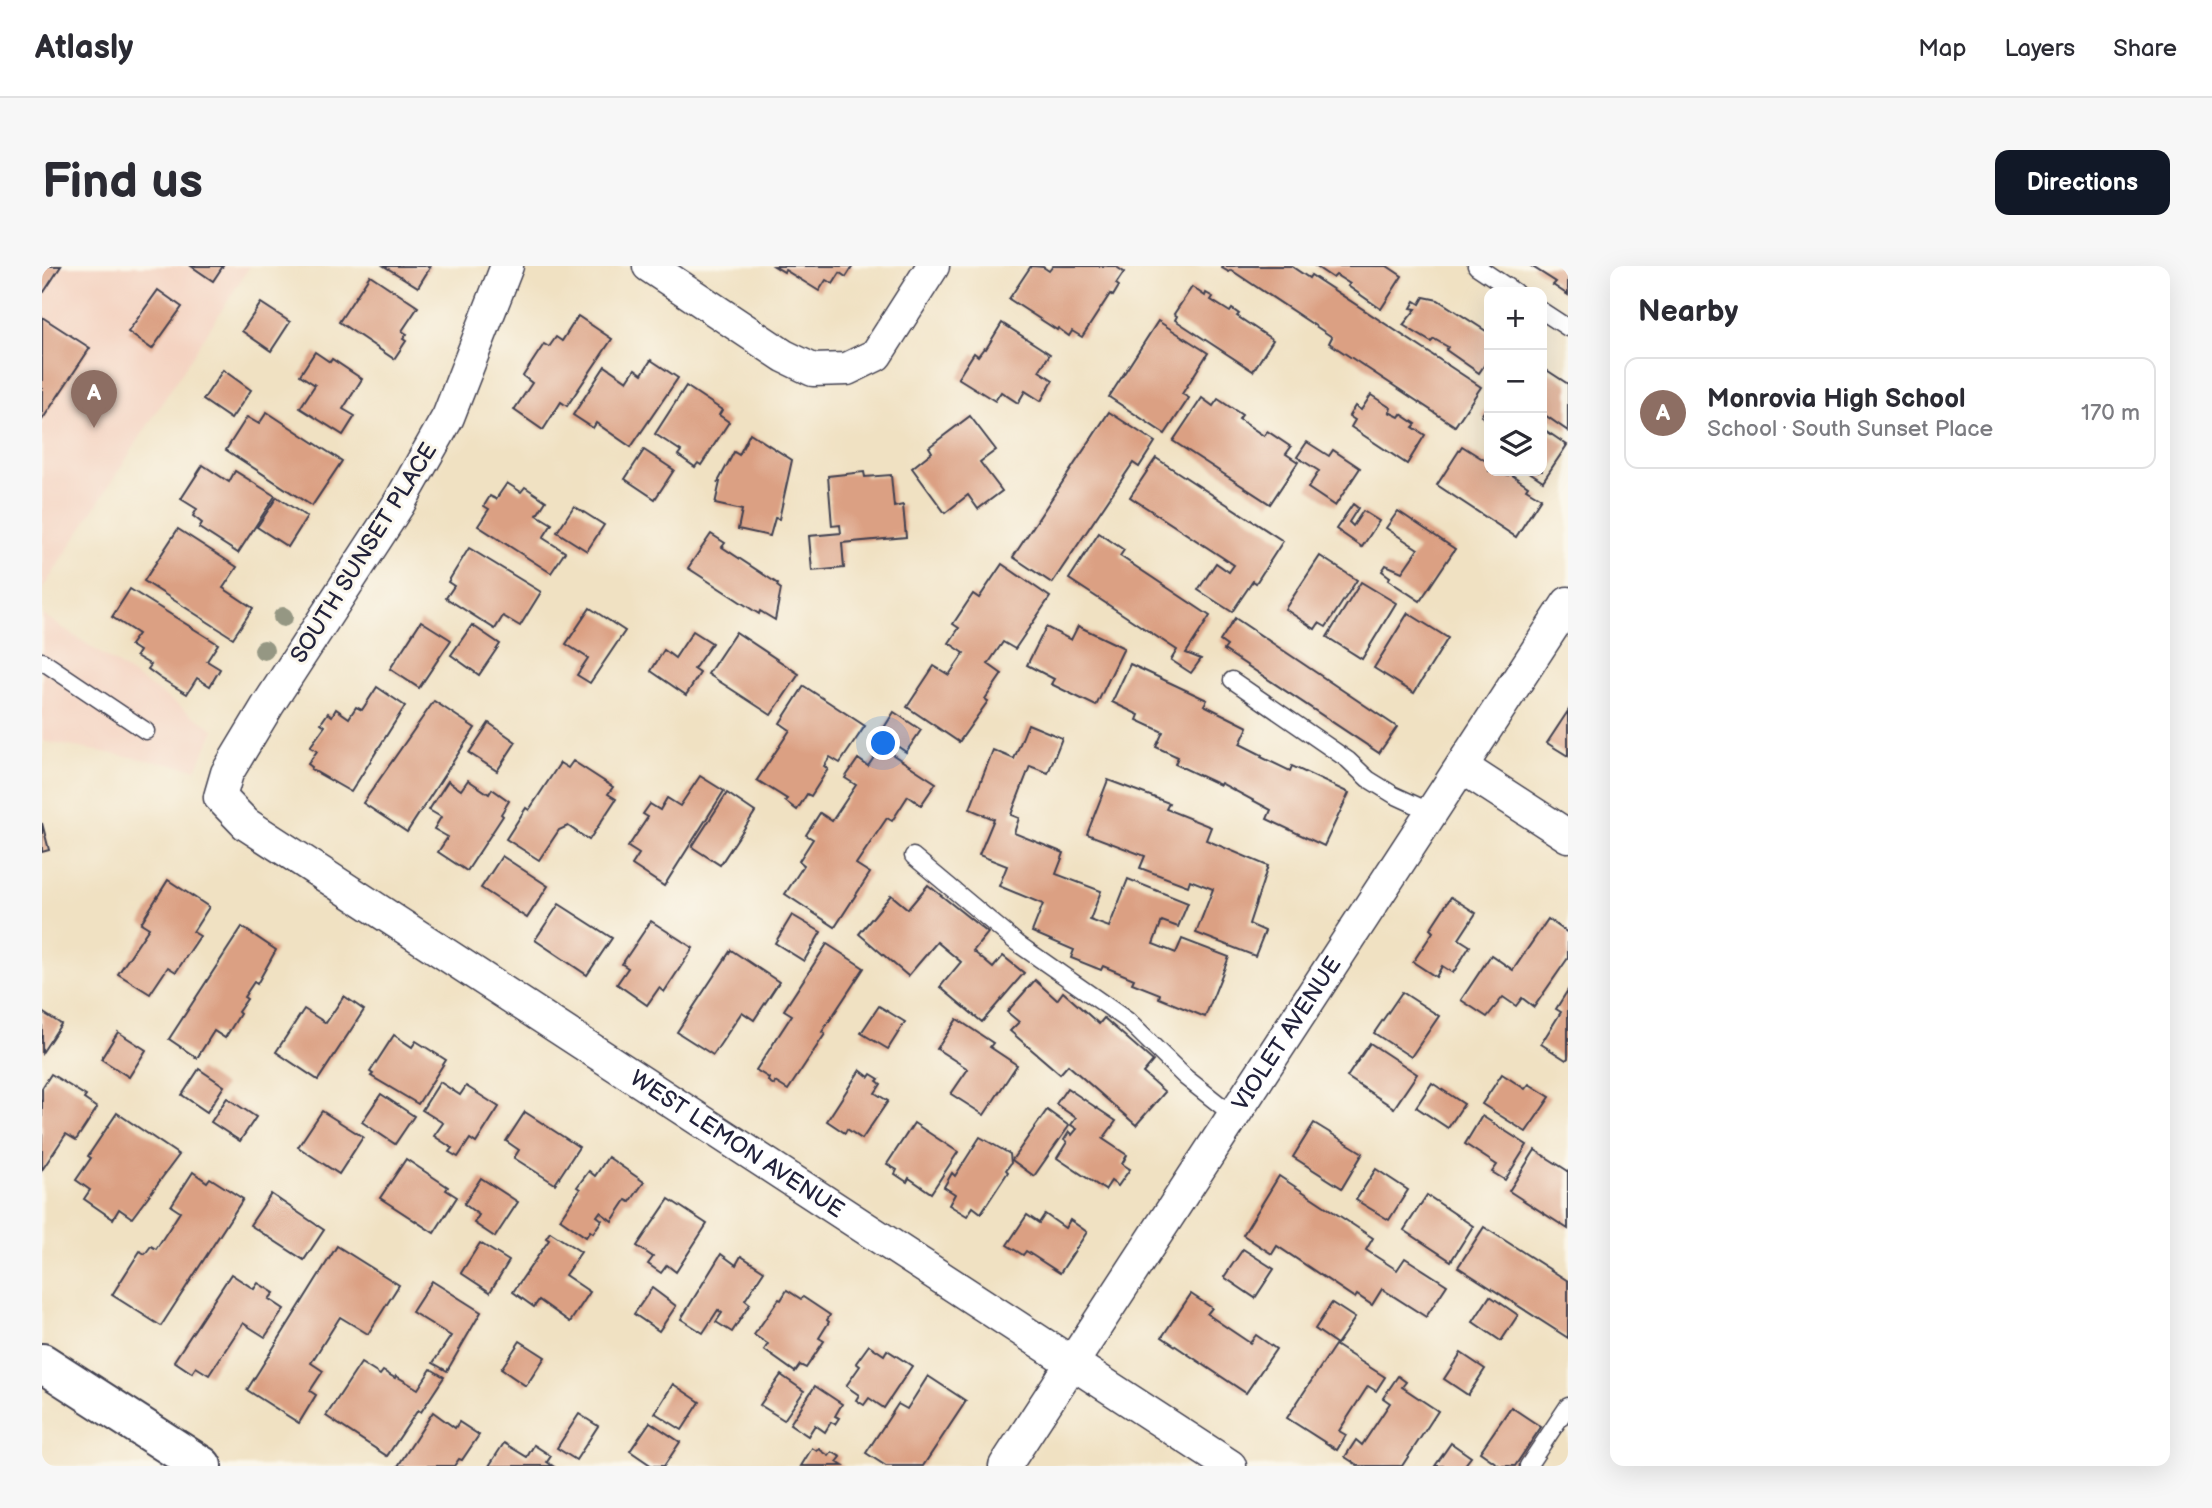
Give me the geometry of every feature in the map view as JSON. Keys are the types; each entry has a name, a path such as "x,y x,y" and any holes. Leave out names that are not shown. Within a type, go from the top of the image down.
{"street":[{"name":"SOUTH SUNSET PLACE","path":"246,824 220,797 227,773 398,505 448,417 507,266"},
{"path":"649,266 784,355 813,370 847,369 876,355 933,266"},
{"name":"VIOLET AVENUE","path":"1005,1466 1568,603"},
{"path":"1461,766 1568,836"},
{"name":"WEST LEMON AVENUE","path":"246,824 1230,1466"},
{"path":"42,1363 202,1466"}],"lane":[{"path":"1476,266 1508,287"},
{"path":"1547,314 1568,328"},
{"path":"42,661 146,731"},
{"path":"1232,680 1348,760 1368,779 1431,813"},
{"path":"914,856 1017,943 1127,1020 1185,1077 1234,1116"},
{"path":"1528,1466 1568,1406"}],"shaded area":[{"path":"42,266 250,266 42,590"},
{"path":"42,614 215,730 196,769 42,741"}],"building":[{"path":"42,266 61,266 44,292 42,291"},
{"path":"191,266 223,266 213,281"},
{"path":"384,266 431,266 418,287"},
{"path":"774,266 853,266 846,277 840,273 833,284 826,280 819,291"},
{"path":"1031,266 1043,267 1049,271 1053,266 1115,266 1124,272 1116,284 1119,286 1113,296 1110,294 1082,337 1072,331 1069,336 1058,328 1057,330 1009,299"},
{"path":"1291,266 1309,278 1311,275 1481,387 1455,426 1329,343 1332,337 1231,270 1229,272 1222,268"},
{"path":"1315,266 1387,266 1402,276 1381,309 1348,286 1350,284 1336,275 1333,278"},
{"path":"1531,266 1568,266 1568,295 1553,285 1556,282"},
{"path":"370,275 418,307 402,331 407,334 403,339 406,341 394,359 339,322"},
{"path":"1192,287 1205,296 1206,293 1213,297 1211,300 1230,312 1232,309 1239,314 1237,316 1273,340 1253,371 1175,320 1177,316 1174,314"},
{"path":"158,290 182,307 152,349 128,332"},
{"path":"1424,297 1438,300 1484,330 1484,366 1479,373 1446,350 1448,347 1434,339 1431,342 1403,325 1416,309 1411,308 1415,301 1420,304"},
{"path":"261,303 290,322 271,351 242,331"},
{"path":"578,316 612,339 567,406 561,402 543,430 514,410 532,383 523,376 544,344 549,347 556,337 562,341"},
{"path":"42,317 90,348 42,420"},
{"path":"1158,321 1208,353 1182,394 1189,398 1165,434 1109,397"},
{"path":"1002,323 1050,354 1039,371 1053,380 1041,401 1025,391 1018,403 1001,392 995,401 958,378 974,353 978,356 986,349"},
{"path":"315,352 330,362 332,359 362,379 343,409 355,416 343,435 300,408 315,385 300,375"},
{"path":"651,360 678,378 631,447 596,423 593,428 573,415 605,366 627,381 635,369 642,374"},
{"path":"223,370 251,390 231,419 203,400"},
{"path":"1547,370 1568,384 1568,431 1547,416"},
{"path":"686,386 722,410 719,415 729,422 701,465 698,463 695,467 678,455 681,451 655,434"},
{"path":"1371,395 1391,408 1389,412 1399,417 1401,414 1416,424 1413,427 1425,435 1407,464 1351,427 1355,420 1349,416 1355,406 1361,410"},
{"path":"1202,398 1213,406 1218,399 1242,415 1239,419 1264,436 1267,431 1291,447 1286,454 1298,462 1270,504 1173,441"},
{"path":"267,412 342,461 312,506 226,450 247,417 259,424"},
{"path":"1109,412 1155,442 1139,467 1133,463 1052,583 1013,557"},
{"path":"970,416 996,450 980,462 1002,491 978,509 968,495 945,513 912,468 932,452 929,447"},
{"path":"1547,431 1567,445 1547,475"},
{"path":"750,433 792,460 779,519 775,518 770,536 738,529 742,510 715,504 718,482 734,452 739,455"},
{"path":"1307,442 1329,456 1333,450 1360,468 1335,506 1308,488 1319,471 1297,457"},
{"path":"1462,446 1484,460 1484,476 1513,476 1528,486 1526,489 1541,498 1516,537 1437,485"},
{"path":"644,450 674,470 655,499 625,479"},
{"path":"1156,458 1283,541 1256,583 1253,581 1232,612 1198,590 1216,563 1229,572 1234,565 1130,497"},
{"path":"203,465 229,482 235,471 275,496 238,553 199,528 202,523 193,516 197,509 181,499"},
{"path":"864,472 865,477 891,475 894,507 903,505 906,537 842,543 844,568 812,571 809,536 841,533 840,525 832,526 828,476"},
{"path":"507,483 521,492 525,487 546,501 537,515 552,524 543,538 565,552 551,573 478,526 489,509 484,506 490,496 496,499"},
{"path":"277,497 307,517 288,547 257,527"},
{"path":"1353,504 1358,508 1349,522 1353,526 1363,511 1379,521 1362,547 1336,529"},
{"path":"574,506 604,525 587,551 557,532"},
{"path":"1398,511 1455,549 1420,601 1388,580 1390,577 1382,571 1386,565 1402,572 1418,549 1386,528"},
{"path":"178,529 237,567 223,588 253,608 233,638 144,581"},
{"path":"1099,533 1124,550 1120,556 1210,616 1186,653 1201,659 1191,673 1171,660 1177,650 1069,579"},
{"path":"711,534 725,543 722,547 778,584 781,589 775,620 760,611 759,614 688,568"},
{"path":"469,548 541,592 520,626 503,616 495,629 446,598 454,586 448,582"},
{"path":"1320,556 1357,580 1326,627 1319,623 1315,629 1285,609"},
{"path":"1002,564 1050,597 1015,649 1003,642 988,664 1002,674 985,699 988,701 959,742 907,707 934,666 949,675 964,653 949,643 959,628 953,624 973,594 979,598"},
{"path":"1361,582 1396,603 1362,659 1327,637"},
{"path":"130,589 218,644 207,661 220,669 210,686 197,678 187,694 160,678 148,669 151,665 136,656 139,651 130,645 138,634 112,617"},
{"path":"590,608 625,631 590,683 577,675 588,658 566,644"},
{"path":"1408,613 1448,638 1414,693 1374,668"},
{"path":"1235,618 1397,727 1379,753 1224,650 1227,646 1220,641"},
{"path":"421,621 451,640 419,688 390,669"},
{"path":"472,625 500,644 479,675 451,655"},
{"path":"1078,626 1124,648 1096,706 1051,684 1054,679 1027,665 1046,627 1071,640"},
{"path":"693,631 712,643 694,669 700,673 686,695 651,671 664,650 675,658"},
{"path":"736,632 799,674 771,715 708,674"},
{"path":"1130,664 1207,700 1204,705 1248,727 1240,744 1262,755 1261,757 1290,771 1292,766 1349,793 1324,846 1267,819 1271,810 1221,783 1220,785 1175,764 1178,757 1156,747 1163,732 1137,720 1139,715 1112,702"},
{"path":"804,686 865,726 840,763 830,757 824,766 828,769 811,796 807,794 797,810 785,801 787,799 757,780 790,730 780,723"},
{"path":"377,687 405,706 351,792 311,769 308,764 317,751 310,747 325,726 321,723 328,713 332,716 336,709 349,718 356,707 362,710"},
{"path":"434,701 475,728 407,832 363,803"},
{"path":"1568,711 1568,756 1547,743"},
{"path":"894,712 921,730 906,752 880,734"},
{"path":"489,723 516,742 497,771 469,753"},
{"path":"1028,724 1062,738 1048,773 1030,766 1011,815 1019,818 1014,833 1064,853 1056,874 1101,891 1090,920 1109,927 1128,879 1188,903 1178,927 1162,921 1153,944 1176,953 1182,939 1229,957 1205,1017 1159,998 1160,994 1132,983 1134,979 1103,966 1101,970 1071,958 1074,950 1032,932 1043,904 999,886 1007,866 979,855 994,819 970,809 993,750 1014,759"},
{"path":"881,747 936,783 921,805 908,796 892,821 887,818 856,864 870,873 835,927 785,894 804,865 799,861 813,839 806,835 820,813 832,821 856,785 845,778 858,759 868,766"},
{"path":"573,761 613,787 608,794 616,799 589,840 568,826 559,830 539,860 506,839 560,763 568,768"},
{"path":"700,776 724,791 664,886 632,865 639,854 628,847 648,817 643,814 650,804 660,810 667,798 680,806"},
{"path":"468,780 489,794 492,789 509,801 501,814 503,816 467,871 438,852 448,837 434,829 441,817 429,810 448,781 461,790"},
{"path":"1108,780 1169,803 1166,809 1211,827 1206,840 1268,866 1249,924 1265,931 1255,956 1196,933 1213,889 1190,880 1188,886 1140,868 1145,856 1087,834"},
{"path":"727,793 755,812 720,865 692,847"},
{"path":"42,823 49,850 42,852"},
{"path":"502,856 548,886 527,918 481,888"},
{"path":"168,880 209,907 193,932 200,936 176,972 168,967 150,994 118,974 149,928 141,923"},
{"path":"928,885 988,933 973,951 993,968 1003,956 1024,973 982,1022 940,987 961,962 937,942 908,976 859,934 891,895 908,909"},
{"path":"1451,897 1476,913 1459,939 1470,946 1453,973 1442,966 1436,977 1413,962 1433,932 1430,929"},
{"path":"559,904 612,938 587,975 535,940"},
{"path":"792,915 821,932 804,961 775,943"},
{"path":"1548,919 1568,933 1568,958 1534,1007 1522,998 1516,1006 1503,997 1487,1017 1461,1000 1491,955 1513,970"},
{"path":"651,921 693,948 664,992 659,988 647,1005 617,984 628,968 622,964"},
{"path":"242,927 276,950 257,984 254,982 244,997 247,999 225,1038 214,1031 197,1058 169,1039"},
{"path":"827,944 864,968 788,1090 775,1082 774,1085 768,1081 769,1078 756,1070 792,1015 784,1010"},
{"path":"731,950 779,982 754,1020 742,1012 713,1055 677,1032"},
{"path":"1035,980 1057,1000 1063,992 1099,1024 1104,1018 1153,1061 1143,1073 1165,1092 1136,1125 1068,1065 1060,1074 1010,1031 1019,1022 1007,1012"},
{"path":"1568,990 1566,1060 1541,1044 1561,1012 1556,1009"},
{"path":"1402,992 1439,1016 1411,1057 1374,1033"},
{"path":"344,996 364,1010 318,1080 276,1052 304,1009 326,1023"},
{"path":"879,1006 905,1022 888,1049 861,1033"},
{"path":"42,1012 61,1024 42,1053"},
{"path":"957,1019 993,1043 990,1047 1017,1065 984,1115 951,1094 968,1069 937,1049"},
{"path":"118,1032 146,1050 129,1077 101,1059"},
{"path":"394,1035 412,1047 416,1041 446,1060 418,1104 371,1076 373,1074 370,1072"},
{"path":"1370,1043 1417,1074 1394,1108 1347,1077"},
{"path":"199,1069 224,1086 207,1112 182,1095"},
{"path":"860,1070 869,1077 871,1074 879,1079 877,1081 881,1084 875,1093 888,1101 862,1139 847,1129 845,1133 827,1121"},
{"path":"51,1074 86,1096 84,1099 97,1108 76,1140 66,1134 42,1170 42,1088"},
{"path":"1502,1074 1525,1089 1529,1084 1550,1097 1526,1132 1482,1104"},
{"path":"440,1082 460,1095 466,1086 499,1107 476,1143 470,1139 458,1157 449,1152 452,1148 434,1136 443,1123 422,1110"},
{"path":"1432,1083 1464,1104 1448,1128 1416,1107"},
{"path":"1067,1088 1116,1121 1103,1139 1127,1155 1122,1164 1130,1169 1118,1186 1111,1181 1105,1190 1057,1158 1067,1142 1064,1140 1069,1132 1072,1135 1077,1129 1071,1125 1076,1118 1056,1104"},
{"path":"381,1094 414,1116 395,1144 362,1122"},
{"path":"227,1098 256,1117 240,1141 211,1122"},
{"path":"1047,1110 1069,1126 1034,1176 1012,1160"},
{"path":"322,1111 363,1137 339,1174 298,1147"},
{"path":"525,1112 579,1147 555,1184 514,1158 519,1150 506,1141"},
{"path":"117,1113 179,1155 132,1218 119,1209 113,1219 84,1199 90,1190 76,1180 91,1158 88,1156"},
{"path":"1482,1116 1527,1145 1505,1180 1492,1172 1497,1165 1465,1144"},
{"path":"914,1123 958,1152 931,1193 909,1178 907,1182 895,1174 897,1170 887,1164"},
{"path":"1314,1123 1363,1153 1342,1188 1293,1157"},
{"path":"980,1137 1010,1154 1011,1163 981,1213 973,1207 967,1216 949,1205 955,1194 944,1187 952,1173 955,1176"},
{"path":"1535,1150 1568,1171 1568,1229 1509,1191"},
{"path":"608,1157 644,1182 630,1202 626,1200 612,1221 600,1212 597,1216 602,1220 593,1233 590,1231 586,1237 560,1219 589,1171 595,1176"},
{"path":"406,1159 448,1187 446,1190 457,1197 434,1233 380,1198"},
{"path":"1376,1169 1408,1190 1389,1220 1356,1200"},
{"path":"193,1172 207,1182 210,1178 243,1199 161,1326 112,1295 140,1251 145,1254 151,1246 156,1249 180,1212 171,1206"},
{"path":"1279,1176 1373,1238 1366,1250 1397,1270 1405,1258 1447,1285 1426,1317 1382,1289 1372,1305 1357,1295 1355,1298 1277,1246 1272,1254 1243,1235"},
{"path":"481,1178 518,1202 495,1237 474,1223 479,1215 464,1204"},
{"path":"271,1194 324,1230 304,1260 250,1225"},
{"path":"1427,1195 1473,1226 1451,1261 1404,1230"},
{"path":"669,1199 707,1224 676,1272 667,1265 661,1273 648,1264 653,1257 637,1246"},
{"path":"1045,1214 1065,1228 1070,1220 1087,1232 1060,1273 1026,1251 1023,1255 1007,1245 1027,1215 1039,1223"},
{"path":"1484,1227 1568,1281 1568,1338 1458,1267"},
{"path":"550,1232 581,1252 565,1275 590,1292 570,1322 539,1300 534,1307 513,1292 549,1240 546,1238"},
{"path":"480,1243 509,1261 490,1292 461,1273"},
{"path":"337,1246 399,1285 368,1334 340,1317 311,1363 323,1371 310,1391 316,1395 299,1423 247,1390"},
{"path":"1243,1249 1274,1269 1255,1298 1224,1277"},
{"path":"721,1254 736,1265 741,1256 764,1271 745,1300 750,1304 732,1332 716,1322 722,1313 718,1310 703,1333 681,1319"},
{"path":"231,1274 254,1289 258,1283 274,1293 269,1299 284,1309 265,1337 243,1323 209,1375 196,1367 192,1373 174,1361"},
{"path":"432,1281 481,1312 447,1371 433,1363 451,1336 412,1312"},
{"path":"652,1288 676,1306 659,1331 634,1314"},
{"path":"787,1290 830,1315 827,1320 829,1322 819,1338 824,1341 806,1368 800,1365 795,1372 764,1350 768,1344 754,1335"},
{"path":"1191,1294 1212,1308 1207,1314 1250,1343 1256,1335 1276,1349 1246,1393 1162,1337"},
{"path":"1490,1296 1518,1315 1501,1341 1473,1322"},
{"path":"1332,1303 1355,1318 1337,1344 1315,1329"},
{"path":"520,1341 545,1357 526,1386 501,1369"},
{"path":"869,1345 884,1355 887,1350 912,1366 884,1408 869,1398 864,1405 856,1400 859,1395 846,1386 860,1366 856,1363"},
{"path":"1335,1345 1385,1377 1376,1391 1368,1386 1339,1431 1346,1435 1337,1450 1287,1418"},
{"path":"1461,1353 1485,1369 1468,1395 1444,1379"},
{"path":"361,1363 380,1375 383,1371 418,1389 431,1369 444,1377 387,1456 326,1416"},
{"path":"781,1375 804,1391 784,1420 760,1405"},
{"path":"928,1376 966,1401 923,1466 886,1466 866,1453 898,1404 907,1409"},
{"path":"1398,1376 1406,1382 1402,1387 1438,1411 1402,1466 1359,1466 1345,1457 1356,1440 1362,1445 1390,1403 1383,1398"},
{"path":"673,1384 700,1402 682,1430 655,1413"},
{"path":"815,1386 842,1404 835,1416 839,1418 835,1424 831,1422 825,1432 815,1425 808,1436 790,1424"},
{"path":"1511,1407 1541,1427 1515,1466 1500,1466 1480,1452"},
{"path":"433,1412 455,1428 459,1422 479,1435 462,1460 459,1459 454,1466 398,1466"},
{"path":"579,1414 598,1426 576,1460 557,1448"},
{"path":"650,1422 680,1442 664,1466 652,1466 630,1451"},
{"path":"504,1443 527,1457 534,1445 551,1456 547,1462 553,1466 489,1466"},
{"path":"1451,1443 1471,1457 1464,1466 1435,1466"},
{"path":"812,1448 829,1456 832,1452 841,1457 837,1462 843,1466 801,1466"}],"place":[{"name":"Monrovia High School","path":"94,428"}]}
